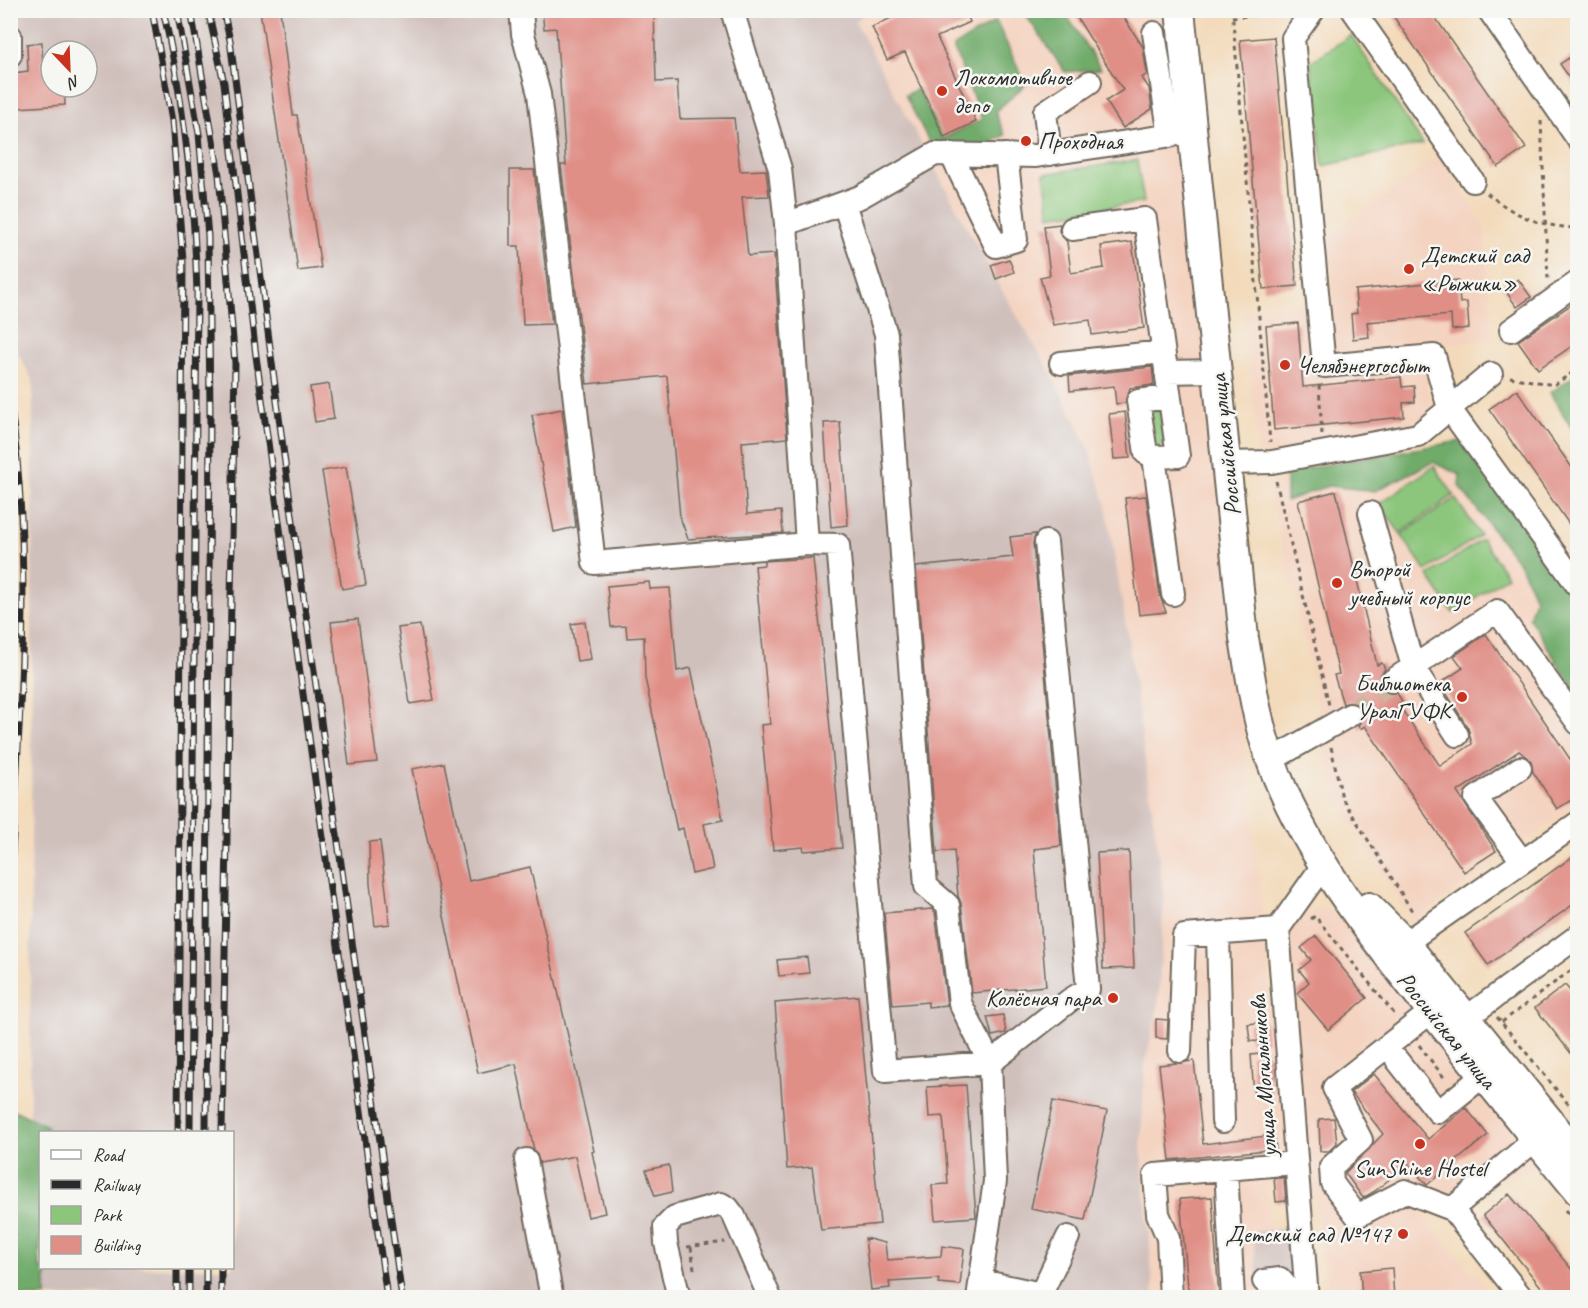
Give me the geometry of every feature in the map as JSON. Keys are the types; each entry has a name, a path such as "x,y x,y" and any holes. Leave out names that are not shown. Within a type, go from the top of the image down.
{"main road":[{"name":"Российская улица","path":"1180,10 1181,134 1217,370 1244,638 1258,721 1271,760 1291,806 1324,864 1387,956 1578,1191"},
{"name":"Российская улица","path":"1324,864 1414,936 1476,1011 1578,1156"}],"street":[{"path":"520,10 523,34 539,94"},
{"path":"533,10 539,94 594,562 807,544 838,545 885,1071 990,1063 1088,989 1046,542"},
{"path":"732,10 780,169 786,224 807,544"},
{"path":"1353,10 1473,181"},
{"path":"1489,10 1578,139"},
{"path":"1312,11 1293,38 1324,366 1434,356 1449,408 1578,586"},
{"path":"786,224 844,203 934,154 1050,154 1181,134 1154,33"},
{"path":"10,36 10,55"},
{"path":"1050,154 1045,112 1090,82"},
{"path":"951,154 996,246 1016,240 1006,155"},
{"path":"844,203 886,334 926,886 948,905 960,1003 990,1063 995,1181 980,1289 1041,1294 1068,1237"},
{"path":"1072,229 1145,219 1178,456 1154,457 1146,453 1138,401 1169,397"},
{"path":"1511,330 1578,282"},
{"path":"1061,363 1165,362 1217,370"},
{"path":"1227,463 1272,462 1418,435 1491,374"},
{"path":"1154,457 1173,594"},
{"path":"1370,513 1413,667 1457,735"},
{"path":"1392,681 1497,611 1578,723"},
{"path":"1271,760 1342,720"},
{"path":"1520,768 1476,798 1522,861"},
{"path":"1414,936 1578,823"},
{"path":"1180,1051 1184,936 1218,935 1278,928 1324,864"},
{"name":"улица Могильникова","path":"1278,928 1307,1298"},
{"path":"1218,935 1223,1121"},
{"path":"1476,1011 1574,945"},
{"path":"1432,1011 1334,1088 1361,1140 1331,1167 1332,1183 1357,1216 1405,1191 1452,1209 1522,1298"},
{"path":"1397,1060 1438,1112 1484,1075"},
{"path":"1452,1209 1536,1139"},
{"path":"526,1160 552,1298"},
{"path":"1171,1298 1168,1238 1158,1214 1155,1175 1296,1163"},
{"path":"1226,1169 1233,1298"},
{"path":"679,1298 665,1227 675,1216 721,1204 734,1216 770,1298"},
{"path":"1264,1281 1280,1279 1296,1298"}],"path":[{"path":"1232,10 1272,462 1342,720 1331,752 1342,798 1414,936"},
{"path":"1232,17 1312,11"},
{"path":"1544,90 1540,134 1548,303"},
{"path":"1473,181 1504,207 1523,219 1546,225 1578,228"},
{"path":"1323,453 1318,377 1324,366"},
{"path":"1491,374 1554,385 1578,369"},
{"path":"1502,1023 1570,971 1578,980"},
{"path":"1476,1011 1502,1023 1578,1116"},
{"path":"668,1250 745,1240"}],"shaded area":[{"path":"868,10 1169,11 1287,1152 1264,1154 1275,1297 1154,1297 1141,1146 1145,1063 1158,1007 1087,444 1051,373 990,270 855,21"},
{"path":"10,11 868,11 855,21 990,270 1051,373 1087,444 1106,505 1128,638 1164,896 1158,1007 1145,1063 1141,1146 1154,1297 29,1297 33,381 11,340"},
{"path":"1440,155 1484,225 1493,340 1426,346 1431,436 1259,455 1243,311 1333,301 1328,237"},
{"path":"1432,455 1485,483 1577,615 1577,804 1413,922 1334,796 1311,667 1267,484"},
{"path":"1318,910 1327,910 1338,916 1539,1166 1415,1208 1495,1297 1330,1297 1323,1261 1286,958 1287,938 1293,926 1302,916"},
{"path":"1293,1228 1300,1297 1259,1297 1253,1232"}],"green space":[{"path":"1023,11 1064,11 1101,69 1065,72"},
{"path":"996,21 1026,84 995,112 1005,135 977,151 932,147 905,95 918,89 943,139 982,119 953,47"},
{"path":"1351,35 1423,144 1323,166 1310,62"},
{"path":"1137,160 1144,202 1050,216 1044,174"},
{"path":"1577,374 1577,437 1550,393"},
{"path":"1160,409 1165,445 1155,447 1150,411"},
{"path":"1460,441 1466,442 1577,600 1577,694 1529,618 1535,599 1520,565 1459,486 1460,475 1433,462 1375,491 1328,486 1286,501 1286,472"},
{"path":"1434,466 1454,495 1400,533 1379,504"},
{"path":"1455,498 1480,535 1426,571 1401,535"},
{"path":"1482,539 1507,576 1453,613 1428,576"},
{"path":"10,1108 47,1126 47,1131 39,1131 39,1269 46,1269 46,1297 11,1297"}],"building":[{"path":"260,10 280,10 293,115 297,115 321,268 298,271"},
{"path":"542,10 654,10 656,82 677,81 680,119 734,118 740,171 766,170 769,196 742,197 748,256 774,254 787,438 742,442 747,514 781,511 783,533 688,539 680,517 667,376 587,384 561,165 566,165 556,28 544,29"},
{"name":"Локомотивное депо","path":"908,10 965,10 970,22 937,37 976,122 944,137 905,52 887,60 872,27"},
{"path":"1072,10 1119,10 1143,47 1147,74 1142,78 1149,88 1152,109 1123,128 1106,101 1123,90"},
{"path":"1389,10 1430,10 1526,148 1498,167"},
{"path":"1274,37 1297,286 1263,289 1240,40"},
{"path":"39,42 39,99 65,99 65,105 17,108 14,73 28,71 27,44"},
{"path":"1578,52 1578,90 1560,64"},
{"path":"510,170 534,170 552,324 523,325 519,246 510,246"},
{"path":"1060,224 1059,231 1067,242 1071,273 1104,268 1101,246 1132,242 1144,328 1092,335 1090,320 1053,325 1040,277 1050,275 1044,226"},
{"path":"1009,259 1014,272 996,279 991,265"},
{"path":"1518,279 1531,297 1517,307 1504,289"},
{"path":"1458,280 1460,303 1467,302 1469,328 1452,330 1451,315 1367,322 1369,337 1353,339 1351,314 1357,313 1355,290"},
{"path":"1578,300 1578,342 1538,369 1518,341"},
{"path":"1298,323 1303,387 1401,377 1402,387 1414,386 1415,402 1403,403 1404,417 1274,430 1266,326"},
{"path":"1152,367 1154,385 1130,388 1125,403 1116,404 1114,386 1070,391 1069,376"},
{"path":"329,384 334,419 315,422 310,387"},
{"path":"1517,390 1578,476 1578,537 1489,409"},
{"path":"562,409 576,527 554,532 532,415"},
{"path":"1125,412 1130,458 1114,459 1109,414"},
{"path":"840,422 848,525 831,527 824,423"},
{"path":"346,467 366,585 342,589 322,471"},
{"path":"1336,491 1377,665 1382,663 1385,669 1380,676 1381,688 1387,693 1397,693 1402,701 1398,704 1440,766 1472,744 1468,728 1440,683 1463,668 1454,656 1486,634 1578,771 1578,796 1557,809 1533,772 1531,761 1519,751 1457,792 1496,851 1464,872 1365,726 1360,729 1358,726 1363,716 1361,708 1351,702 1343,704 1334,675 1339,674 1298,501"},
{"path":"1146,496 1160,596 1166,612 1139,615 1125,498"},
{"path":"1036,534 1033,543 1061,846 1034,849 1046,986 972,993 954,850 937,852 916,567 1013,557 1010,537"},
{"path":"813,558 842,848 804,851 803,847 773,850 761,725 770,724 755,566 764,565 764,561"},
{"path":"649,582 650,589 670,588 677,671 691,668 723,820 704,824 713,869 692,874 683,828 677,830 645,678 644,637 627,638 626,626 611,627 607,586"},
{"path":"358,619 377,762 349,765 331,622"},
{"path":"585,622 591,659 577,661 571,624"},
{"path":"420,625 434,700 410,704 398,628"},
{"path":"444,763 469,881 530,867 594,1151 592,1152 605,1213 588,1217 575,1156 540,1163 534,1150 516,1064 478,1073 412,769"},
{"path":"380,841 390,924 375,926 370,884 369,842"},
{"path":"1129,851 1134,968 1103,969 1097,853"},
{"path":"1578,853 1578,901 1488,965 1465,933"},
{"path":"932,909 935,912 947,1005 928,1007 928,1002 893,1005 884,913"},
{"path":"1316,936 1367,998 1328,1030 1297,993 1309,982 1299,970 1311,960 1301,948"},
{"path":"807,957 809,973 779,976 777,960"},
{"path":"1565,985 1578,1000 1578,1062 1535,1008"},
{"path":"858,996 880,1224 821,1230 812,1167 787,1169 775,1003"},
{"path":"1003,1015 1006,1033 992,1036 987,1017"},
{"path":"1156,1019 1168,1020 1167,1039 1156,1038"},
{"path":"1265,1022 1267,1042 1250,1041 1248,1024"},
{"path":"1268,1053 1271,1094 1254,1095 1251,1055"},
{"path":"1194,1061 1203,1144 1274,1135 1276,1149 1170,1160 1159,1065"},
{"path":"1374,1074 1428,1139 1466,1108 1488,1135 1427,1185 1408,1164 1363,1198 1345,1173 1383,1134 1351,1092"},
{"path":"966,1085 976,1217 935,1220 932,1185 948,1184 943,1116 929,1117 927,1087"},
{"path":"1053,1101 1107,1111 1085,1220 1031,1209"},
{"path":"1334,1118 1337,1143 1329,1151 1320,1151 1319,1119"},
{"path":"669,1165 672,1192 655,1196 646,1170"},
{"path":"1274,1178 1284,1178 1286,1201 1276,1202"},
{"path":"1509,1194 1578,1277 1578,1298 1550,1298 1483,1215"},
{"path":"1212,1197 1219,1298 1189,1298 1180,1199"},
{"path":"865,1238 885,1243 887,1260 941,1256 942,1246 964,1249 960,1285 938,1283 939,1279 889,1282 890,1288 871,1290"},
{"path":"1392,1268 1394,1298 1362,1298 1360,1271"}],"tunnel":[{"path":"1350,715 1392,681"}],"railway":[{"path":"152,10 172,121 183,260 178,1131"},
{"path":"163,10 183,115 194,221 197,292 190,1131"},
{"path":"177,10 199,134 208,236 210,409 206,1131"},
{"path":"191,10 219,175 235,363 222,1131"},
{"path":"208,10 224,83 256,356 387,1298"},
{"path":"223,10 230,40 288,486 402,1298"},
{"path":"10,402 17,462 23,583 20,704 10,886"},
{"path":"177,1269 177,1298"},
{"path":"189,1269 189,1298"},
{"path":"206,1269 206,1298"},
{"path":"221,1269 221,1298"}],"place":[{"name":"Локомотивное депо","path":"942,91"},
{"name":"Проходная","path":"1026,141"},
{"name":"Детский сад «Рыжики»","path":"1409,269"},
{"name":"Челябэнергосбыт","path":"1285,365"},
{"name":"Второй учебный корпус","path":"1337,583"},
{"name":"Библиотека УралГУФК","path":"1462,697"},
{"name":"Колёсная пара","path":"1113,998"},
{"name":"SunShine Hostel","path":"1420,1144"},
{"name":"Детский сад №147","path":"1403,1234"}]}
